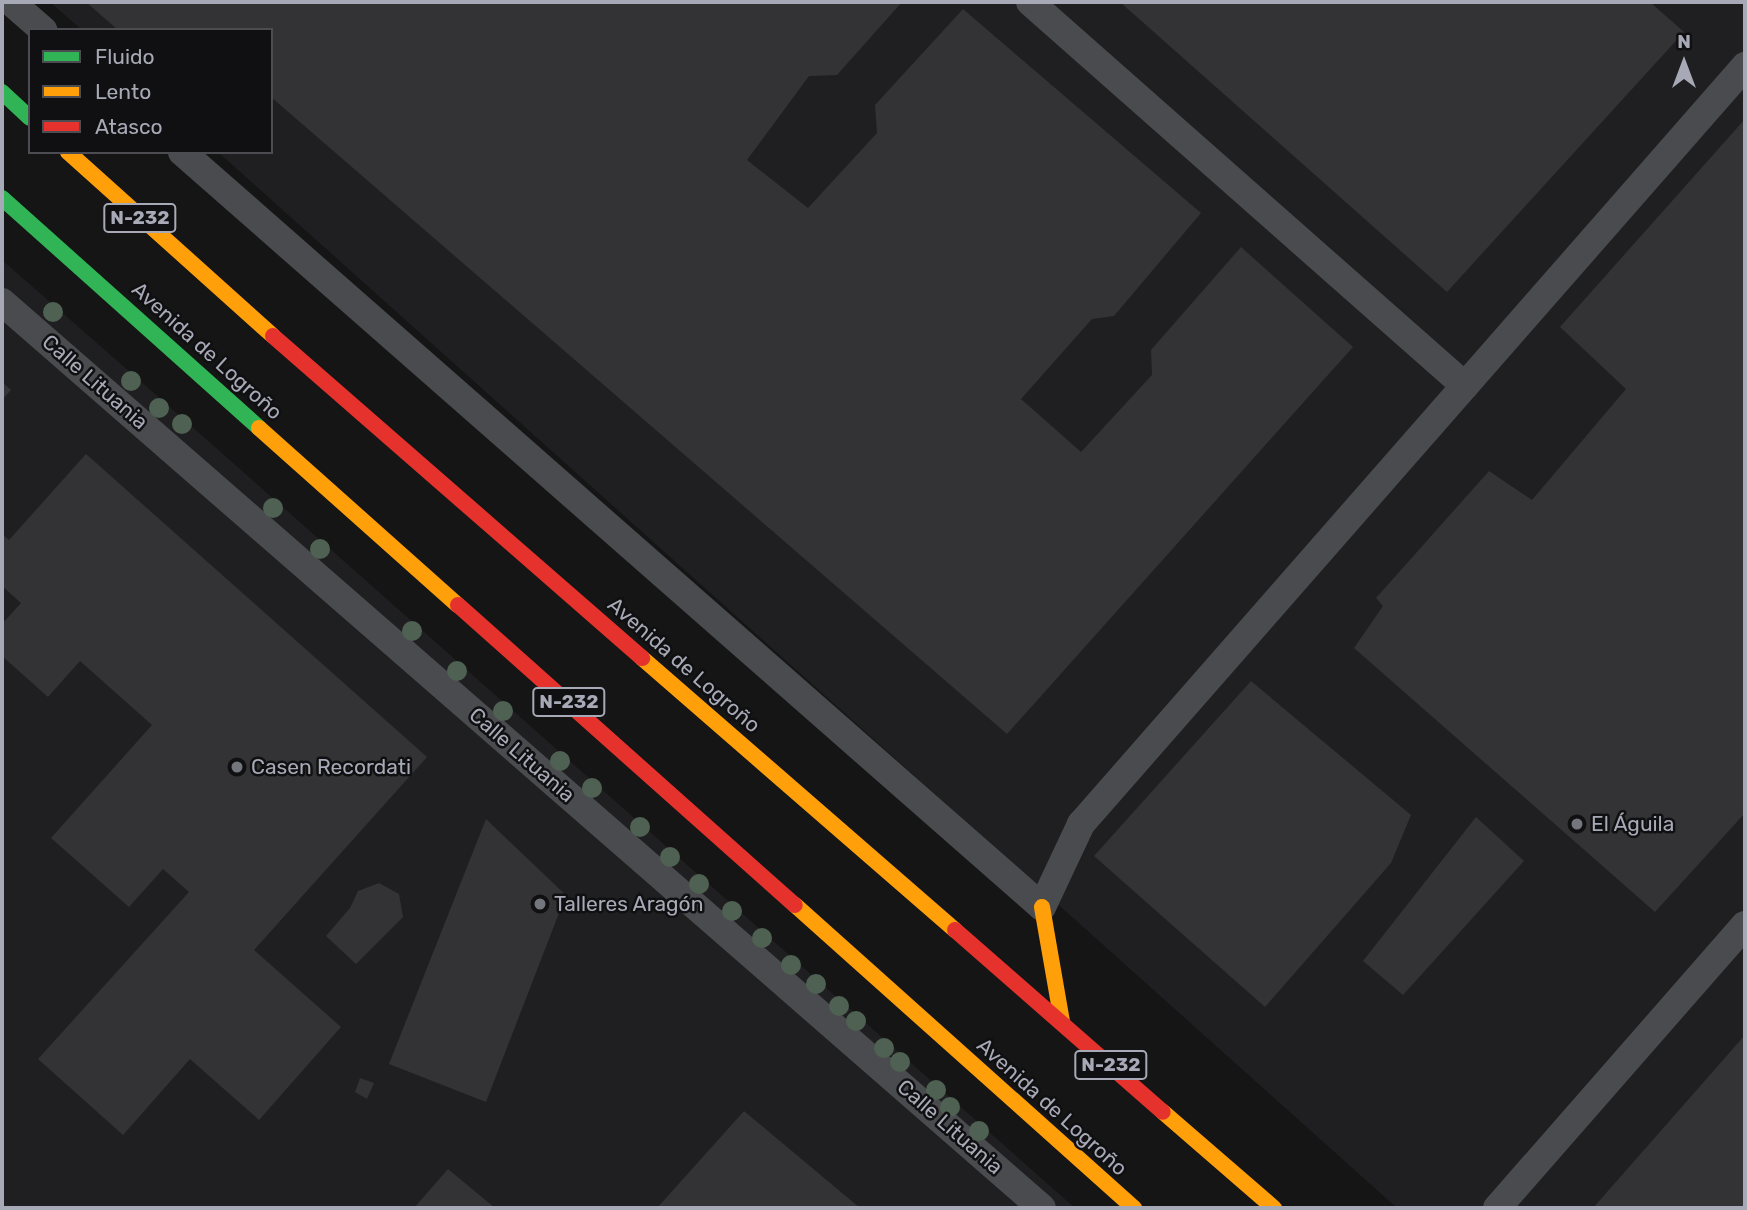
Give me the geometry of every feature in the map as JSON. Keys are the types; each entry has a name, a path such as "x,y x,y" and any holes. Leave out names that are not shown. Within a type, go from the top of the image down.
{"highway":[{"path":"2,92 28,116"},
{"name":"Avenida de Logroño","path":"70,154 212,283 1274,1208"},
{"name":"Avenida de Logroño","path":"2,198 1134,1208"},
{"path":"1042,907 1062,1022"}],"street":[{"path":"11,2 41,28"},
{"path":"1030,2 1465,386"},
{"path":"184,154 1042,907 1081,824 1745,66"},
{"name":"Calle Lituania","path":"2,302 1042,1208"},
{"path":"1497,1208 1745,925"}],"shaded area":[{"path":"50,2 1745,2 1745,1208 1397,1208 220,154 273,154 273,28 80,28"},
{"path":"2,260 146,386 1075,1208 2,1208"}],"building":[{"path":"86,2 902,2 837,75 809,76 747,160 808,208 877,133 875,105 963,9 1201,213 1114,316 1092,319 1021,399 1081,452 1152,375 1151,350 1241,247 1353,347 1007,734 273,99 273,28 116,28"},
{"path":"1120,2 1650,2 1684,32 1447,292"},
{"path":"1745,119 1745,813 1655,912 1354,648 1383,606 1376,598 1489,471 1532,500 1626,389 1560,327"},
{"path":"2,382 11,390 2,400"},
{"path":"86,454 427,757 254,950 341,1027 259,1120 190,1059 123,1135 38,1059 189,892 163,869 129,907 51,838 152,725 80,661 48,697 2,656 2,624 21,603 2,586 2,534 9,540"},
{"path":"1251,681 1411,815 1391,863 1265,1007 1094,856"},
{"path":"1476,817 1524,861 1403,995 1363,961"},
{"path":"486,819 572,901 571,908 559,913 486,1102 389,1064"},
{"path":"379,883 399,894 403,917 356,964 326,936 350,908 358,891"},
{"path":"1745,1035 1745,1208 1593,1208"},
{"path":"360,1078 374,1083 367,1099 355,1092"},
{"path":"744,1111 860,1208 657,1208"},
{"path":"448,1169 495,1208 414,1208"}],"traffic: fast":[{"path":"2,92 28,116"},
{"path":"2,198 259,428"}],"traffic: slow":[{"path":"70,154 273,336"},
{"path":"259,428 458,605"},
{"path":"642,658 955,930"},
{"path":"795,905 1134,1208"},
{"path":"1042,907 1062,1022"},
{"path":"1163,1112 1274,1208"}],"traffic: jam":[{"path":"273,336 642,658"},
{"path":"458,605 795,905"},
{"path":"955,930 1163,1112"}],"place":[{"name":"Casen Recordati","path":"237,767"},
{"name":"El Águila","path":"1577,824"},
{"name":"Talleres Aragón","path":"540,904"}]}
